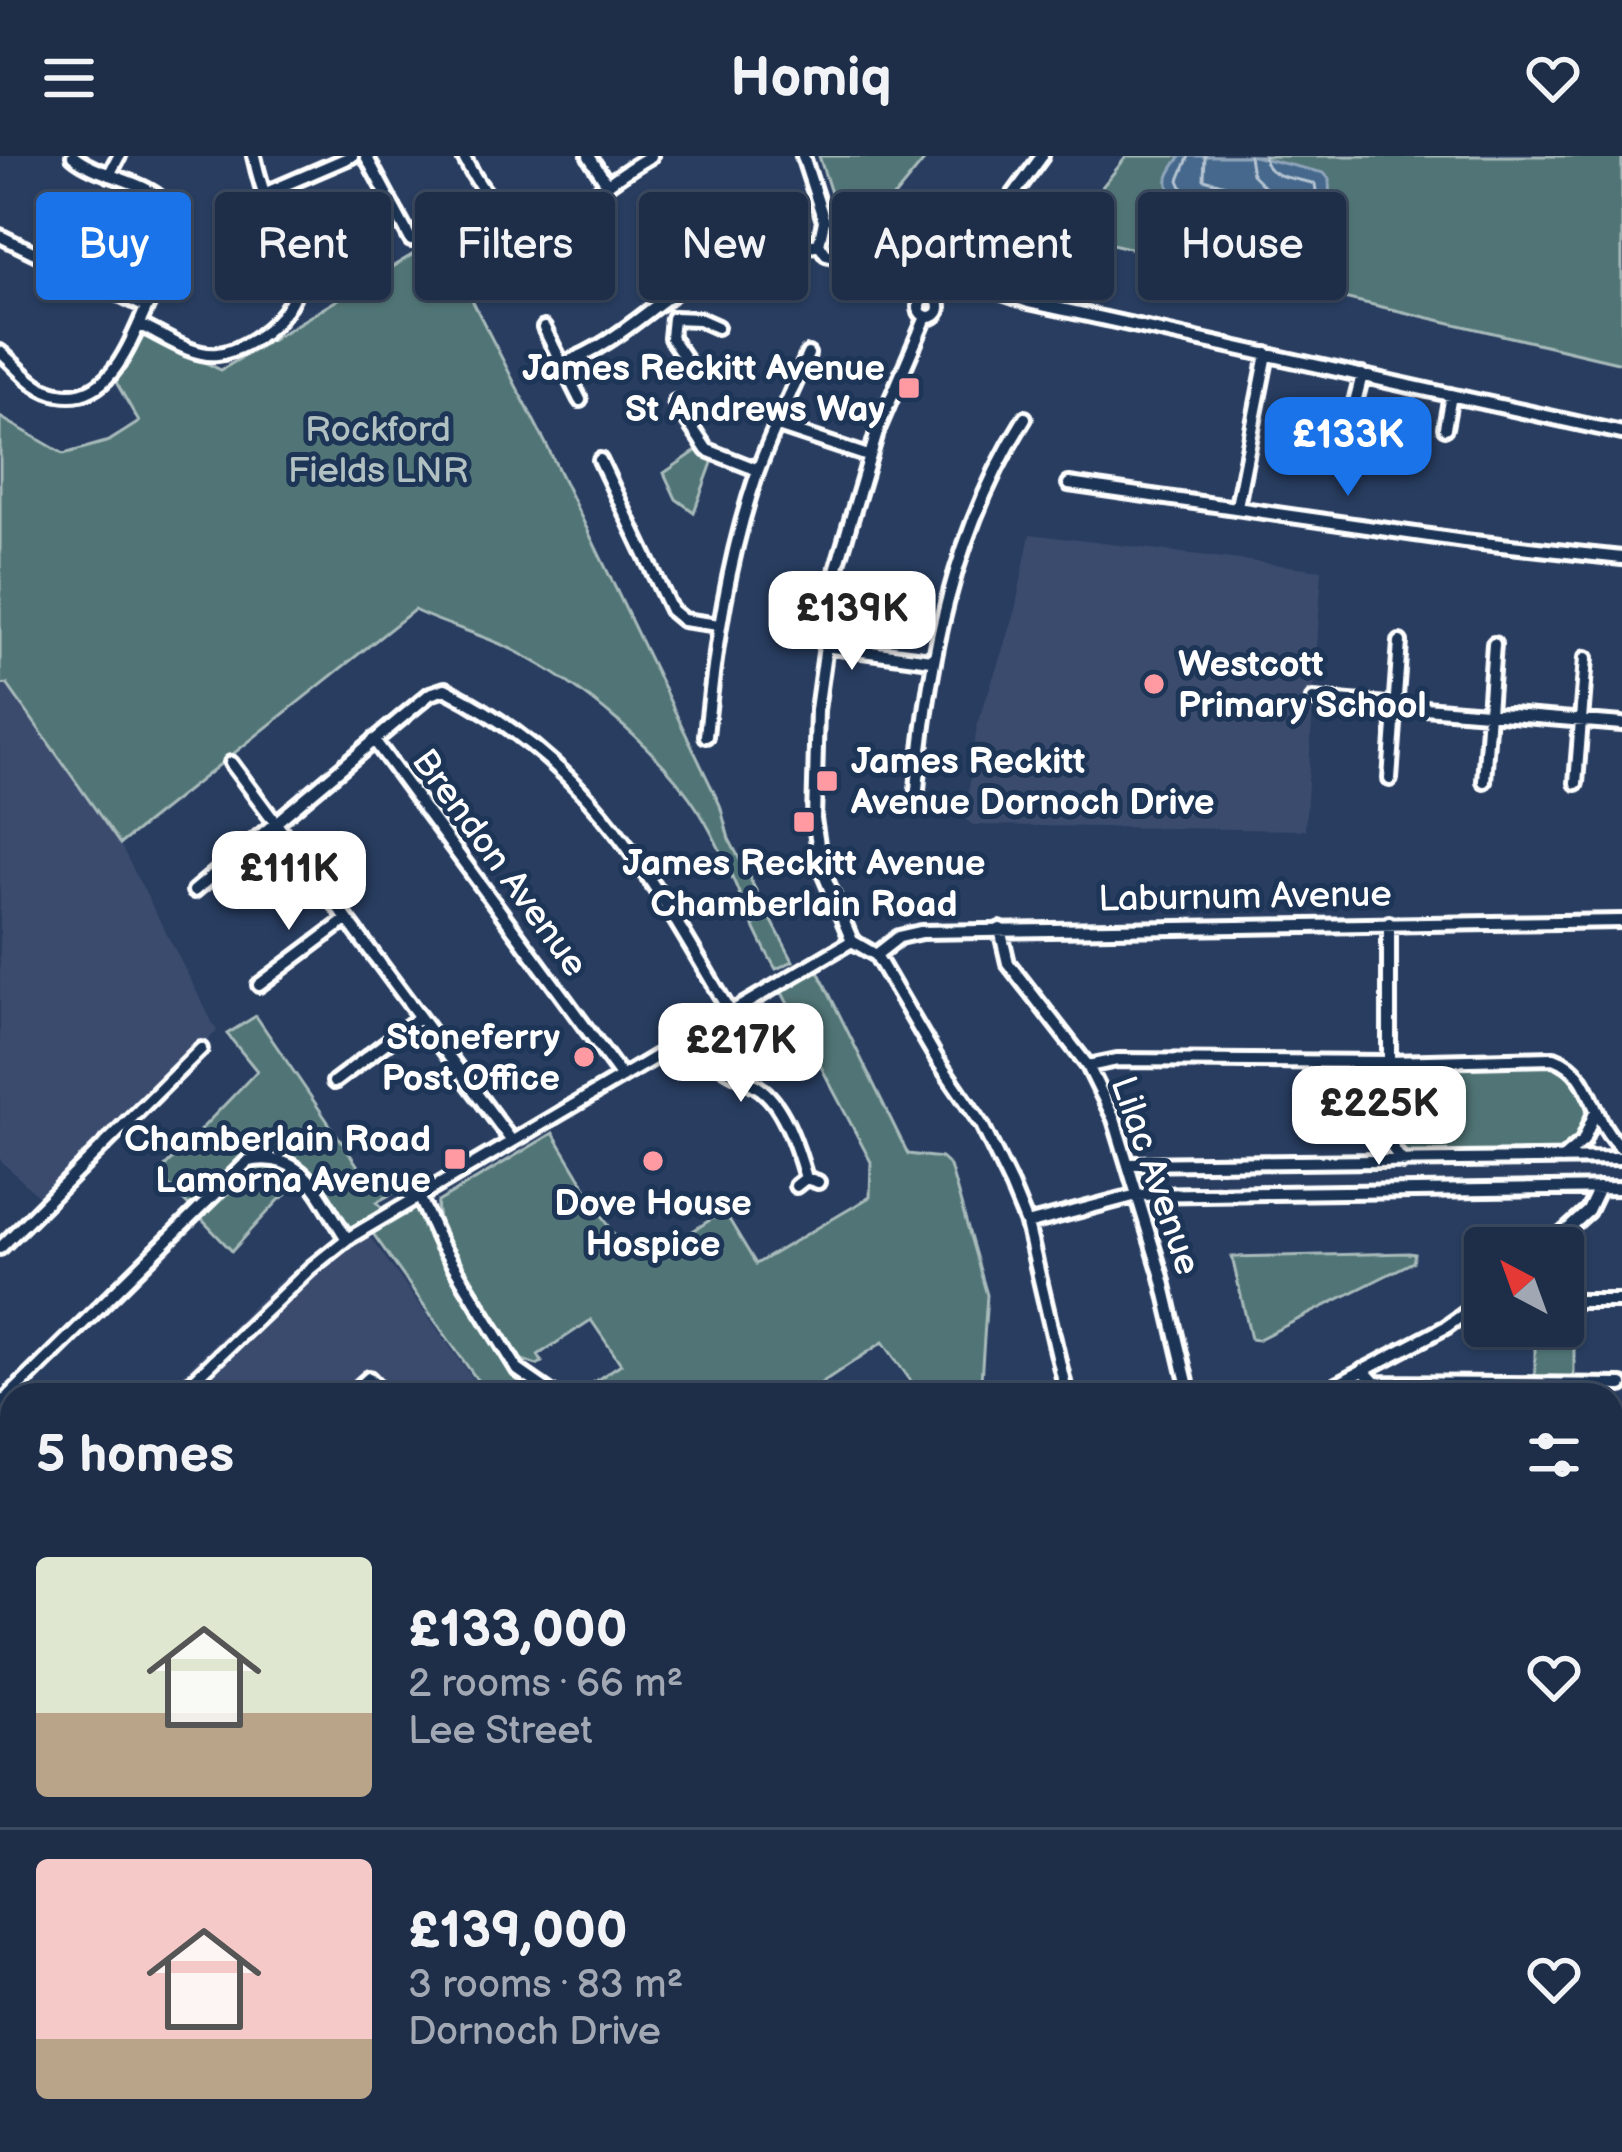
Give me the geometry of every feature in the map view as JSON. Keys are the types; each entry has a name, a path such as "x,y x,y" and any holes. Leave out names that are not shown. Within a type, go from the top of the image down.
{"street":[{"path":"0,352 40,388 72,395 84,392 116,369 165,271 174,241 173,221 163,201 73,156"},
{"path":"110,175 119,156"},
{"path":"254,156 265,192"},
{"path":"271,192 352,156"},
{"path":"366,156 411,240"},
{"path":"463,156 492,204 502,214 528,224 558,219 651,156"},
{"path":"590,156 607,184"},
{"path":"803,156 822,209 819,244 826,254 889,270 932,302 935,315 926,317 868,456 836,567 817,710 814,819 822,869 852,941 876,955 982,1125 1027,1224 1064,1383"},
{"path":"1015,192 1042,156"},
{"path":"0,236 41,247 61,269 146,307"},
{"path":"564,363 607,345 713,269 739,258 819,244"},
{"path":"140,325 216,355 262,331 294,300"},
{"path":"1022,300 1622,434"},
{"path":"662,302 679,318 699,319 716,327"},
{"path":"678,362 684,357 669,332 679,318"},
{"path":"544,328 580,400"},
{"path":"702,729 734,553 758,470 808,354"},
{"path":"1237,506 1267,354"},
{"path":"1352,414 1362,375"},
{"path":"1444,428 1451,395"},
{"path":"681,405 706,450 758,470"},
{"path":"912,794 931,660 975,510 1025,418"},
{"path":"778,426 868,456"},
{"path":"600,460 610,469 671,610 683,620 719,625"},
{"path":"1069,484 1464,541 1622,558"},
{"path":"1390,778 1400,642"},
{"path":"1484,781 1494,644"},
{"path":"824,646 931,660"},
{"path":"1576,783 1586,658"},
{"path":"194,891 430,694 445,689 522,735 602,809 626,840 730,1012"},
{"path":"1313,699 1622,724"},
{"name":"Brendon Avenue","path":"374,740 622,1077"},
{"path":"231,764 511,1140"},
{"path":"259,985 347,919"},
{"name":"Laburnum Avenue","path":"876,955 898,937 915,933 1000,929 1622,921"},
{"path":"1389,923 1388,1062 1373,1106 1378,1131 1403,1162"},
{"name":"Lilac Avenue","path":"1000,929 1008,963 1088,1066 1114,1119 1162,1277 1187,1383"},
{"path":"196,1383 312,1267 347,1239 852,941"},
{"path":"334,1082 419,1018"},
{"path":"695,1035 720,1068 766,1093 798,1153 807,1182"},
{"path":"0,1248 201,1049"},
{"path":"1088,1066 1117,1060 1554,1058 1570,1064 1587,1084 1608,1137 1622,1148"},
{"path":"1559,1161 1583,1141 1595,1113"},
{"path":"22,1383 248,1161 272,1156 293,1164 347,1239"},
{"path":"1130,1164 1622,1158"},
{"path":"1570,1227 1588,1211 1598,1188"},
{"path":"1027,1224 1137,1195 1622,1188"},
{"path":"419,1196 441,1246 518,1370 537,1383"},
{"path":"1584,1301 1622,1301"},
{"path":"1340,1383 1464,1314"},
{"path":"1363,1370 1375,1383"}],"shaded area":[{"name":"Westcott Primary School","path":"1030,534 1322,570 1305,830 973,825 965,819 977,725 1013,620"},
{"path":"7,684 120,844 217,1031 44,1202 0,1160 0,689"},
{"path":"357,1219 476,1383 173,1383 275,1285"}],"green space":[{"path":"819,156 928,156 898,192 832,192 832,196"},
{"path":"1127,156 1622,156 1622,363 1346,299 1346,192 1138,192 1138,250 1114,244 1114,192 1098,192"},
{"name":"Rockford Fields LNR","path":"415,253 415,300 472,300 720,805 729,839 793,961 776,969 700,813 641,743 592,700 540,665 414,610 120,844 7,684 0,685 0,417 64,454 109,441 139,422 116,382 145,334 221,370 337,300 391,300 391,268"},
{"path":"699,449 713,460 694,512 676,499 664,473"},
{"path":"815,965 908,1154 941,1158 950,1166 987,1295 981,1383 912,1383 883,1342 821,1383 592,1383 621,1364 591,1320 538,1355 542,1362 537,1365 519,1359 455,1258 438,1202 553,1133 615,1236 647,1246 670,1243 724,1211 756,1264 870,1197 871,1162 778,985"},
{"path":"256,1016 364,1175 380,1178 393,1193 377,1202 389,1214 419,1196 441,1246 528,1383 479,1383 369,1228 344,1242 302,1183 279,1200 232,1251 158,1174 257,1071 227,1034"},
{"path":"1552,1064 1575,1081 1586,1107 1579,1133 1558,1152 1511,1157 1414,1155 1385,1129 1382,1107 1392,1070"},
{"path":"1415,1254 1413,1262 1251,1339 1232,1257"},
{"path":"1535,1347 1574,1347 1574,1379 1535,1379"}],"water":[{"path":"1181,156 1253,156 1324,173 1330,192 1172,192 1168,177"}],"place":[{"name":"James Reckitt Avenue St Andrews Way","path":"909,388"},
{"name":"Westcott Primary School","path":"1154,684"},
{"name":"James Reckitt Avenue Dornoch Drive","path":"827,781"},
{"name":"James Reckitt Avenue Chamberlain Road","path":"804,822"},
{"name":"Stoneferry Post Office","path":"584,1057"},
{"name":"Chamberlain Road Lamorna Avenue","path":"455,1159"},
{"name":"Dove House Hospice","path":"653,1161"}]}
